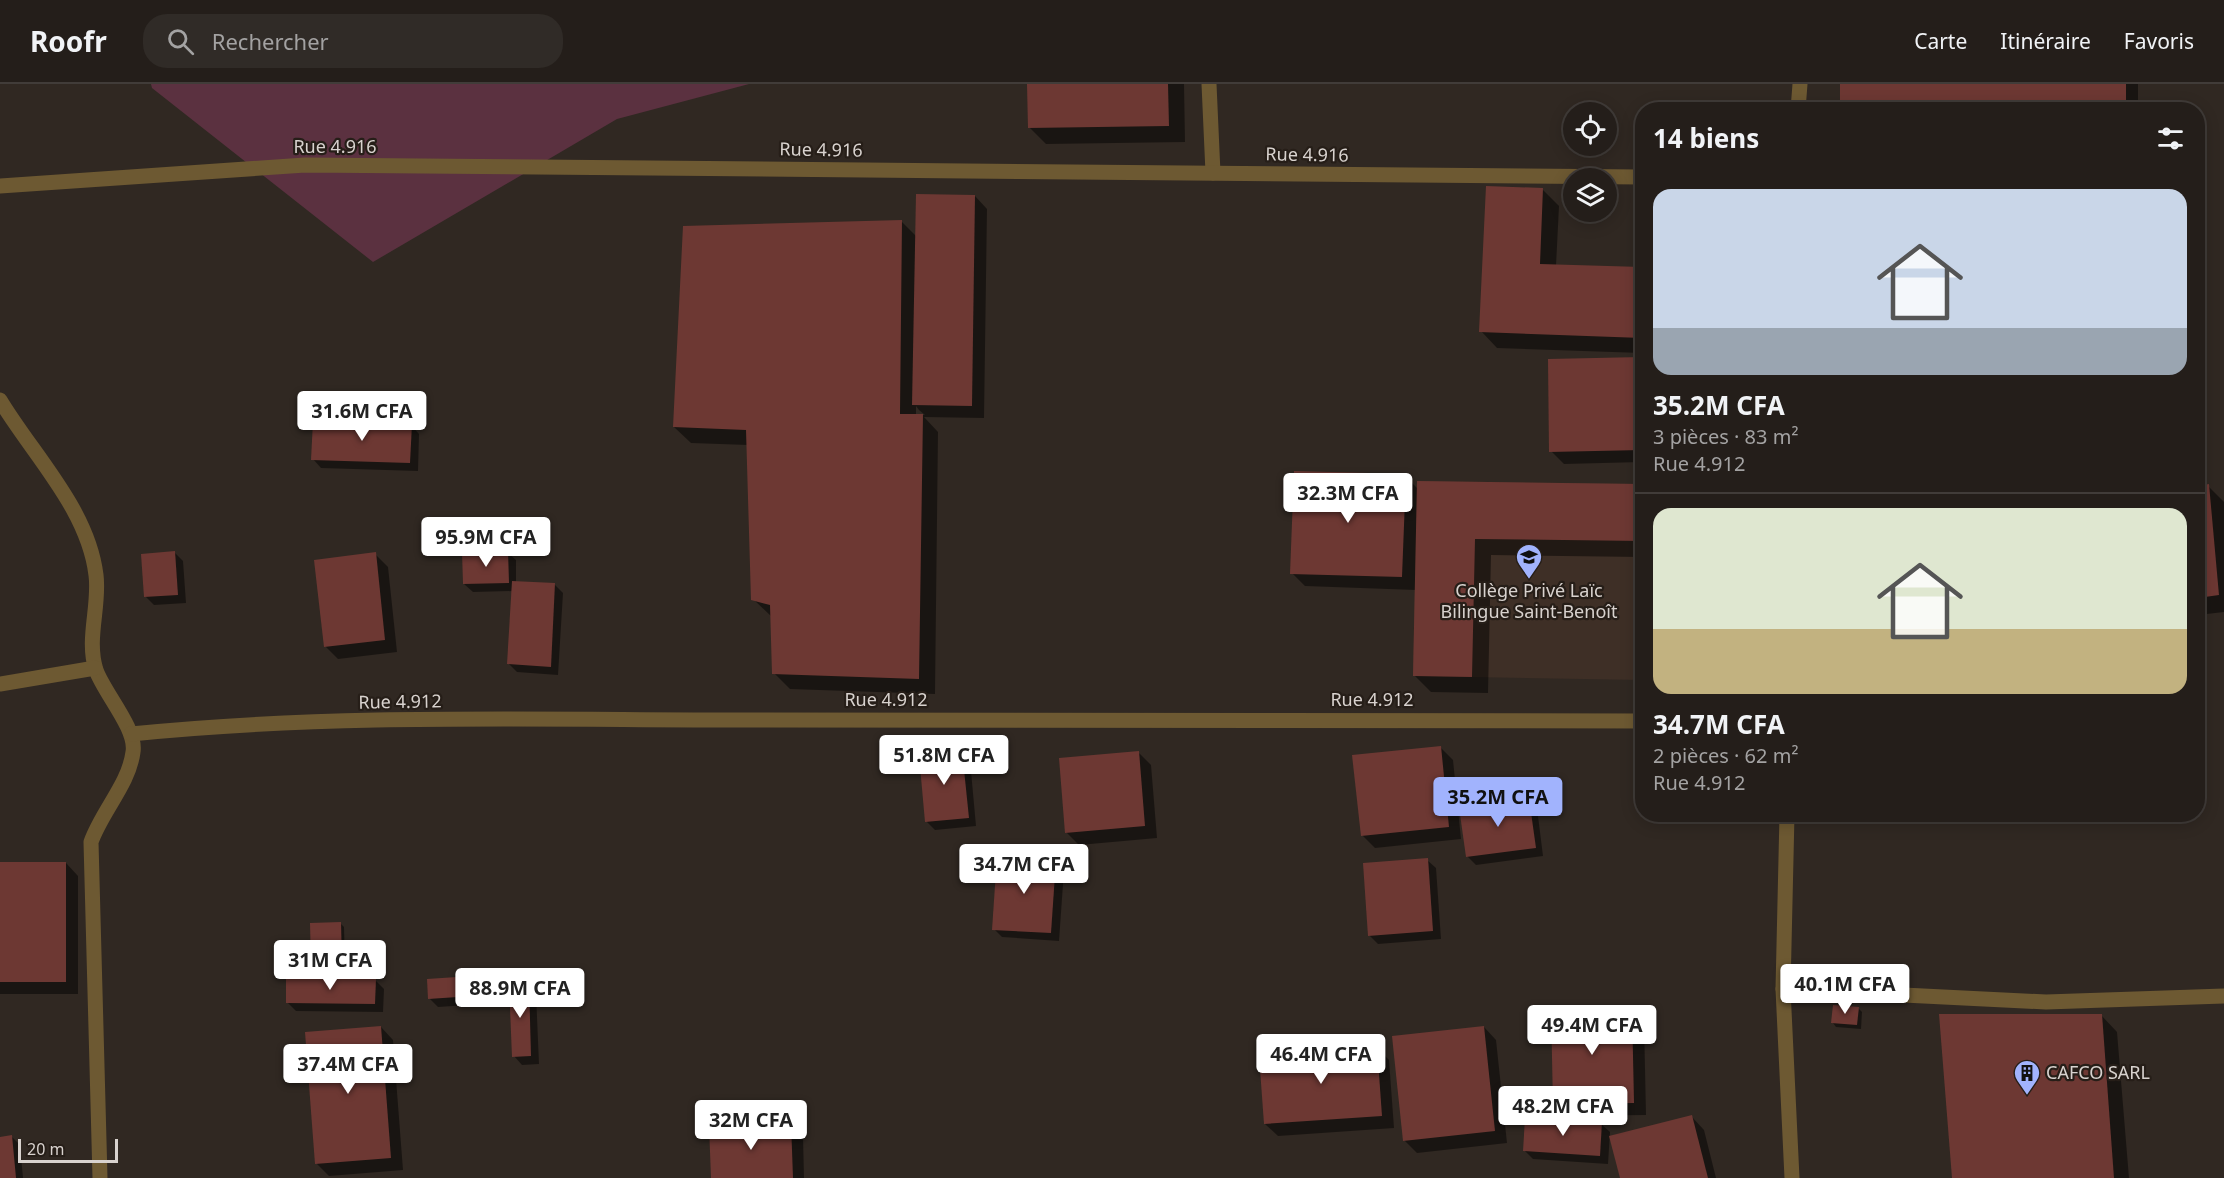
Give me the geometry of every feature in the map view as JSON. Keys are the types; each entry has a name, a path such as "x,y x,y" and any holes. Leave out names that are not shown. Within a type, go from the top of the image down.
{"street":[{"path":"1209,84 1213,173"},
{"path":"1799,102 1800,84"},
{"name":"Rue 4.916","path":"0,186 305,165 1635,177"},
{"path":"0,400 85,533 96,575 92,647 95,668 131,734 134,748 131,766 98,823 91,842 100,1178"},
{"path":"0,684 95,668"},
{"name":"Rue 4.912","path":"131,734 216,726 409,720 1046,718 1635,721"},
{"path":"1787,822 1783,989 1792,1178"},
{"path":"1783,989 2046,1002 2224,996"}],"shaded area":[{"path":"151,84 749,84 617,119 373,262 152,88"},
{"name":"Collège Privé Laïc Bilingue Saint-Benoît","path":"1417,481 1635,484 1635,680 1413,676"}],"building":[{"path":"1027,84 1168,84 1169,126 1028,128"},
{"path":"1840,84 2126,84 2126,102 1840,102"},
{"path":"1486,186 1543,188 1540,264 1635,267 1635,338 1479,332"},
{"path":"916,194 975,195 972,406 912,405"},
{"path":"902,220 900,414 923,414 919,679 772,674 770,605 751,600 746,430 673,427 683,226"},
{"path":"1635,357 1635,450 1549,452 1548,359"},
{"path":"313,421 412,424 410,463 311,460"},
{"path":"1294,471 1406,474 1402,577 1290,574"},
{"path":"1417,481 1635,484 1635,541 1475,539 1472,677 1413,676"},
{"path":"2209,484 2219,595 2205,597 2205,485"},
{"path":"175,551 178,595 144,597 141,554"},
{"path":"508,551 509,583 463,584 462,552"},
{"path":"376,552 385,640 324,647 314,560"},
{"path":"512,581 555,583 551,667 507,664"},
{"path":"1441,746 1449,827 1361,836 1352,755"},
{"path":"962,750 969,818 925,822 919,755"},
{"path":"1139,751 1145,826 1065,833 1059,758"},
{"path":"1529,798 1536,848 1466,857 1459,807"},
{"path":"997,856 1056,860 1051,933 992,930"},
{"path":"1428,858 1433,931 1368,936 1363,863"},
{"path":"0,862 66,862 66,982 0,982"},
{"path":"341,922 342,962 311,963 310,923"},
{"path":"502,974 503,994 428,999 427,979"},
{"path":"286,977 376,979 375,1004 286,1003"},
{"path":"509,983 529,983 531,1056 512,1057"},
{"path":"1833,1005 1859,1007 1857,1025 1831,1023"},
{"path":"1632,1008 1634,1103 1553,1104 1551,1009"},
{"name":"CAFCO SARL","path":"1939,1014 2102,1014 2114,1178 1952,1178"},
{"path":"381,1026 391,1158 315,1164 305,1032"},
{"path":"1484,1026 1495,1131 1403,1141 1392,1036"},
{"path":"1377,1046 1382,1116 1264,1124 1259,1055"},
{"path":"1692,1115 1708,1178 1620,1178 1609,1136"},
{"path":"1525,1118 1602,1122 1600,1156 1523,1151"},
{"path":"791,1122 793,1178 711,1178 709,1125"},
{"path":"12,1135 16,1178 0,1178 0,1137"}],"place":[{"name":"Collège Privé Laïc Bilingue Saint-Benoît","path":"1529,580"},
{"name":"CAFCO SARL","path":"2027,1096"}]}
